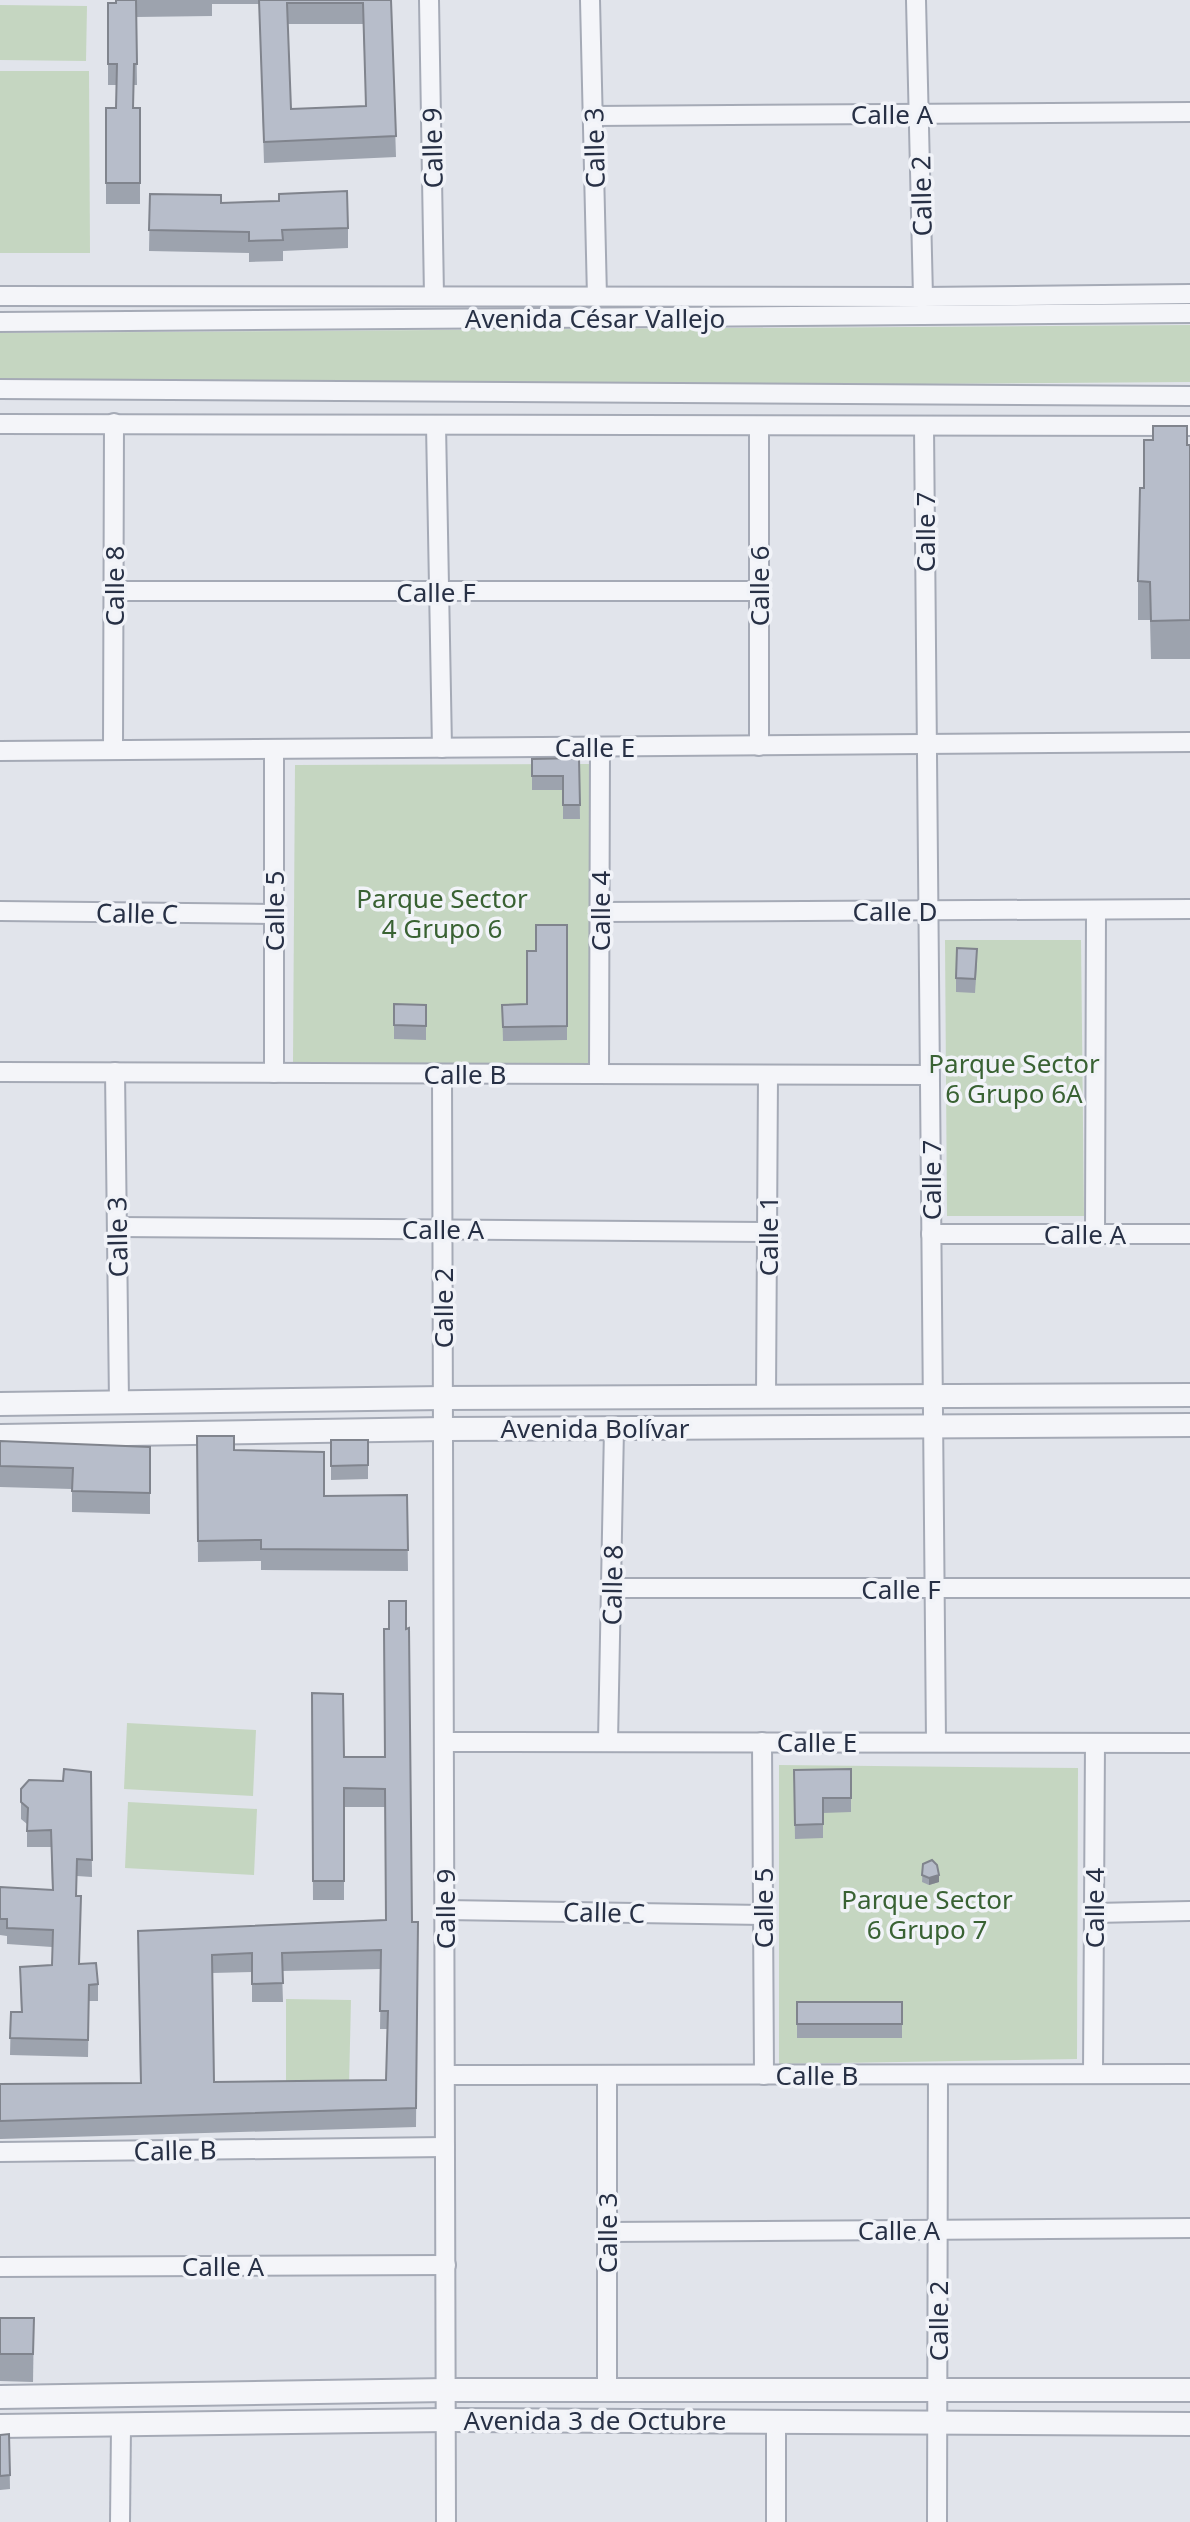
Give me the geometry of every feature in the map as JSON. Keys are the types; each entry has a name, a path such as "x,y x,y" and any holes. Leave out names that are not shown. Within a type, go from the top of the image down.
{"street":[{"name":"Calle 9","path":"429,0 434,296"},
{"name":"Calle 3","path":"590,0 597,297"},
{"name":"Calle 2","path":"916,0 923,297"},
{"name":"Calle A","path":"594,116 1190,112"},
{"name":"Avenida César Vallejo","path":"0,296 923,297 1190,294"},
{"name":"Avenida César Vallejo","path":"0,322 1190,313"},
{"path":"0,389 1190,396"},
{"name":"Calle 8","path":"113,749 114,423"},
{"path":"0,424 1190,426"},
{"path":"436,425 442,748"},
{"name":"Calle 6","path":"759,426 759,746"},
{"name":"Calle 7","path":"924,426 936,1742"},
{"name":"Calle F","path":"114,591 759,591"},
{"name":"Calle E","path":"0,751 1190,742"},
{"name":"Calle 4","path":"599,1074 600,747"},
{"name":"Calle 5","path":"274,749 274,1073"},
{"name":"Calle D","path":"600,912 1190,909"},
{"path":"1095,1234 1096,910"},
{"name":"Calle C","path":"0,911 274,914"},
{"name":"Calle B","path":"0,1072 930,1075"},
{"name":"Calle 3","path":"115,1072 119,1402"},
{"name":"Calle 2","path":"442,1074 443,1398"},
{"name":"Calle 1","path":"766,1397 768,1075"},
{"name":"Calle A","path":"117,1227 768,1232"},
{"name":"Calle A","path":"931,1234 1190,1234"},
{"name":"Avenida Bolívar","path":"0,1404 443,1398 1190,1395"},
{"name":"Calle 9","path":"443,1398 446,2420"},
{"name":"Avenida Bolívar","path":"0,1436 443,1429 1190,1425"},
{"name":"Calle 8","path":"608,1742 614,1428"},
{"name":"Calle F","path":"612,1588 1190,1588"},
{"name":"Calle E","path":"444,1742 1190,1743"},
{"name":"Calle 5","path":"762,1742 764,2075"},
{"name":"Calle 4","path":"1093,2074 1095,1743"},
{"name":"Calle C","path":"445,1910 763,1915"},
{"path":"1094,1913 1190,1911"},
{"name":"Calle B","path":"445,2075 1190,2074"},
{"name":"Calle 3","path":"607,2075 607,2390"},
{"name":"Calle 2","path":"937,2423 938,2075"},
{"name":"Calle B","path":"0,2152 445,2147"},
{"name":"Calle A","path":"607,2232 1190,2228"},
{"name":"Calle A","path":"0,2267 446,2265"},
{"name":"Avenida 3 de Octubre","path":"0,2397 446,2390 1190,2390"},
{"path":"446,2420 446,2522"},
{"name":"Avenida 3 de Octubre","path":"0,2426 446,2420 1190,2424"},
{"path":"776,2421 776,2522"},
{"path":"937,2423 937,2522"},
{"path":"120,2522 121,2426"}],"green space":[{"path":"0,5 87,6 86,61 0,60"},
{"path":"0,71 89,71 90,253 0,253"},
{"path":"1190,325 1190,382 0,391 0,333"},
{"name":"Parque Sector 4 Grupo 6","path":"591,764 591,1065 293,1062 295,765"},
{"name":"Parque Sector 6 Grupo 6A","path":"945,940 1081,940 1084,1216 947,1216"},
{"path":"127,1723 256,1730 253,1796 124,1789"},
{"name":"Parque Sector 6 Grupo 7","path":"779,1765 1078,1768 1077,2059 779,2064"},
{"path":"128,1802 257,1809 254,1875 125,1868"},
{"path":"286,1999 351,2000 349,2086 286,2085"}],"building":[{"path":"116,0 136,0 137,64 134,64 133,108 140,108 140,183 106,183 106,108 116,108 117,64 108,64 108,3 116,3"},
{"path":"259,0 391,0 396,136 264,142","holes":["287,3 363,3 366,106 291,109"]},
{"path":"347,191 348,228 282,230 283,240 249,241 249,232 149,230 150,194 221,195 221,203 279,201 279,194"},
{"path":"1153,426 1187,426 1187,445 1190,445 1190,620 1151,621 1150,582 1138,581 1144,440 1153,440"},
{"path":"579,758 580,805 563,805 563,776 532,776 532,759"},
{"path":"536,925 567,925 567,1026 503,1027 502,1005 527,1004 527,951 536,951"},
{"path":"957,948 977,949 975,979 956,978"},
{"path":"394,1004 426,1005 426,1026 394,1025"},
{"path":"197,1436 234,1436 234,1450 324,1452 324,1496 407,1495 408,1550 261,1549 261,1540 198,1541"},
{"path":"331,1440 368,1440 368,1465 331,1466"},
{"path":"0,1441 150,1447 150,1493 72,1491 73,1468 0,1466"},
{"path":"389,1601 406,1601 406,1629 409,1628 412,1922 418,1922 416,2108 0,2121 0,2084 141,2083 138,1931 386,1920 385,1789 344,1788 344,1881 313,1881 312,1693 343,1694 344,1757 385,1757 384,1629 389,1629","holes":["381,1950 380,2011 388,2011 386,2080 214,2082 212,1955 252,1953 252,1984 283,1983 282,1953"]},
{"path":"64,1769 91,1772 92,1860 77,1859 76,1896 81,1896 79,1964 96,1963 98,1984 89,1985 88,2040 10,2038 11,2012 22,2012 20,1967 52,1965 53,1930 7,1928 7,1919 0,1919 0,1887 53,1890 51,1830 27,1831 28,1808 21,1802 21,1789 29,1780 63,1781"},
{"path":"851,1769 851,1798 823,1798 823,1824 795,1825 794,1770"},
{"path":"932,1860 937,1865 939,1875 929,1878 922,1875 923,1864"},
{"path":"797,2002 902,2002 902,2024 797,2024"},
{"path":"0,2318 34,2318 33,2354 0,2354"},
{"path":"9,2434 10,2475 0,2476 0,2435"}]}
